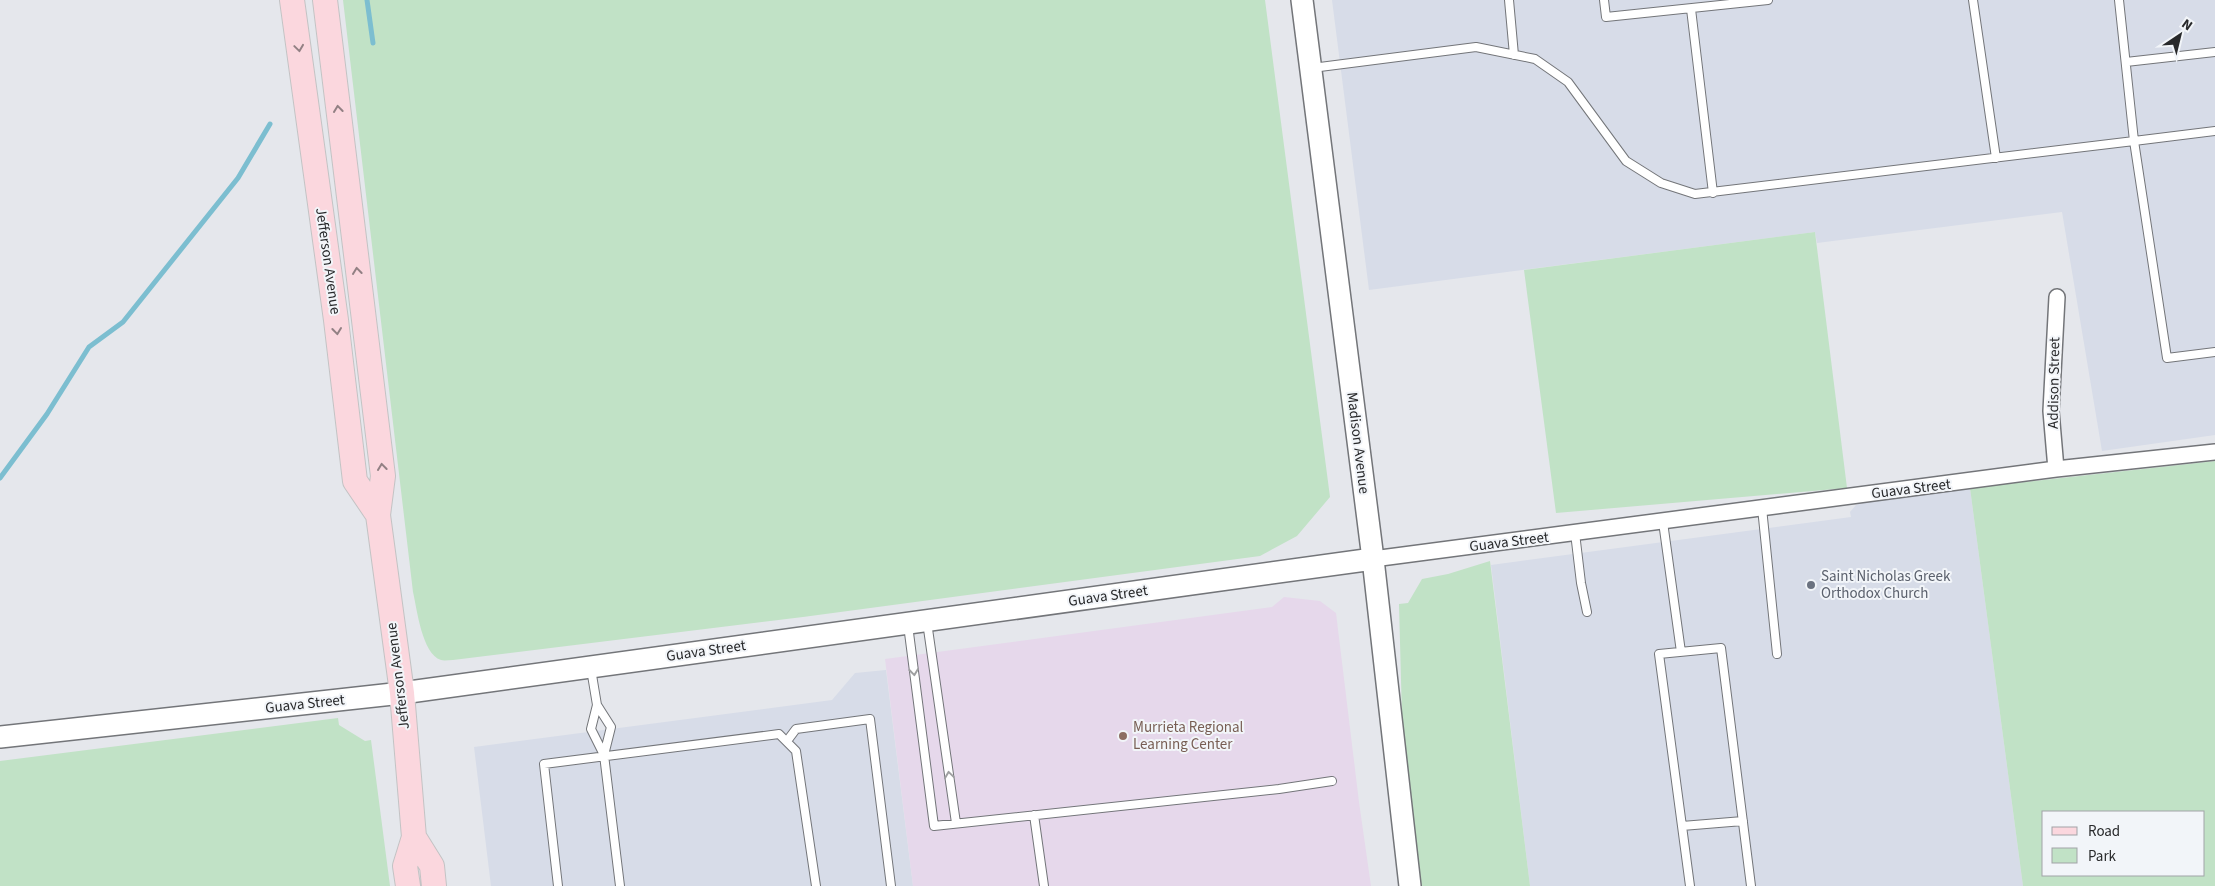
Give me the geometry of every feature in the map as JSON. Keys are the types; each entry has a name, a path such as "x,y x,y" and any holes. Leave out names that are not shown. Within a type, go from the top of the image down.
{"main road":[{"name":"Jefferson Avenue","path":"292,0 336,320 355,482 378,515"},
{"name":"Jefferson Avenue","path":"325,0 383,476 378,515 402,693 414,837 405,866 408,886"},
{"name":"Jefferson Avenue","path":"414,837 432,866 434,886"}],"street":[{"name":"Madison Avenue","path":"1302,0 1373,559 1410,886"},
{"name":"Addison Street","path":"2056,297 2051,412 2056,469"},
{"name":"Guava Street","path":"0,737 402,693 1373,559 2056,469 2215,452"}],"lane":[{"path":"1509,0 1514,55"},
{"path":"1604,0 1606,17 1768,0"},
{"path":"1973,0 1996,158"},
{"path":"2119,0 2134,141 2167,358 2215,352"},
{"path":"1691,9 1713,193"},
{"path":"1310,68 1476,46 1536,59 1568,82 1626,161 1661,183 1695,194 2215,131"},
{"path":"2126,62 2215,52"},
{"path":"1762,508 1777,654"},
{"path":"1663,522 1681,652"},
{"path":"1575,533 1581,583 1587,612"},
{"path":"917,622 956,823"},
{"path":"917,622 934,826 1269,790 1332,781"},
{"path":"1690,886 1659,654 1721,648 1751,886"},
{"path":"591,667 597,705 611,727 604,755 620,886"},
{"path":"597,705 590,729 604,755"},
{"path":"787,741 796,730 870,719 891,886"},
{"path":"558,886 544,764 779,734 796,751 816,886"},
{"path":"1034,815 1044,886"},
{"path":"1682,826 1743,821"}],"shaded area":[{"path":"1332,0 2215,0 2215,435 2102,451 2062,212 1817,243 1815,232 1369,290"},
{"path":"1970,488 2023,886 1530,886 1491,565 1851,517 1850,512 1856,505 1866,501"},
{"name":"Murrieta Regional Learning Center","path":"1284,597 1320,601 1336,613 1371,886 913,886 885,659 1272,607"},
{"path":"886,670 913,886 491,886 474,747 832,700 855,673"}],"green space":[{"path":"343,0 1265,0 1330,497 1297,536 1260,556 803,617 441,660 429,649 425,640 413,592"},
{"path":"1815,232 1847,488 1556,513 1524,270"},
{"path":"2215,461 2215,886 2023,886 1970,488"},
{"path":"1490,561 1530,886 1420,886 1403,756 1399,604 1408,603 1422,579 1448,574"},
{"path":"338,718 339,725 365,741 371,740 390,886 0,886 0,761"}],"waterway":[{"path":"367,0 373,43"},
{"path":"0,478 47,414 89,347 123,322 238,178 270,124"}],"place":[{"name":"Saint Nicholas Greek Orthodox Church","path":"1811,585"},
{"name":"Murrieta Regional Learning Center","path":"1123,736"}]}
